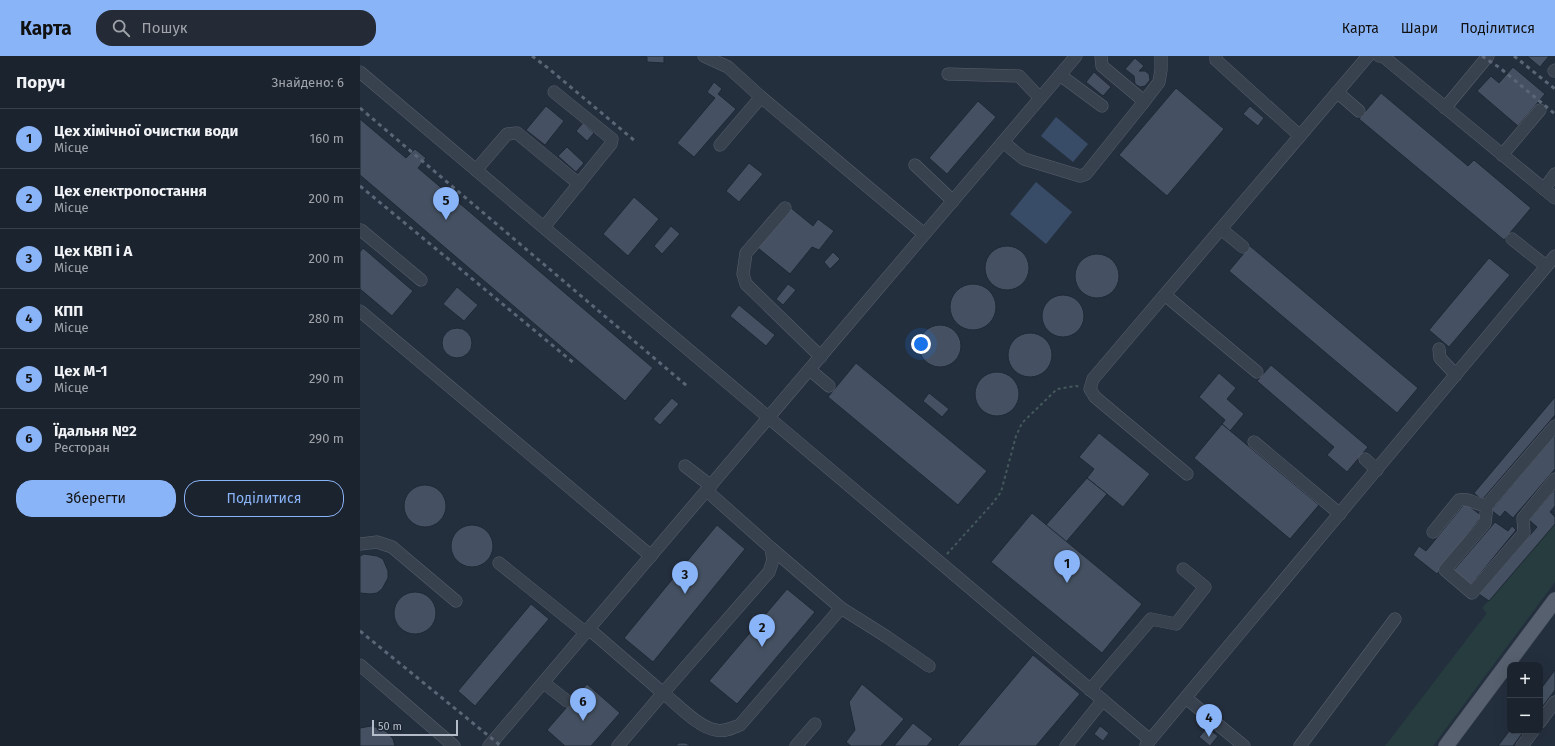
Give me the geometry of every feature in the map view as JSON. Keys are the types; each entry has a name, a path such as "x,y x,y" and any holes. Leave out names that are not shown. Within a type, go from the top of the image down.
{"main road":[{"path":"1446,746 1555,600"}],"lane":[{"path":"704,56 728,67 761,97 924,234"},
{"path":"490,746 1076,56"},
{"path":"1101,56 1102,66 1139,97 1143,103"},
{"path":"1003,142 1024,159 1080,176 1086,174 1159,82 1161,56"},
{"path":"1216,56 1216,60 1300,136"},
{"path":"1187,474 1095,397 1090,389 1092,379 1368,56"},
{"path":"1379,56 1384,57 1555,198"},
{"path":"1445,108 1488,56"},
{"path":"360,72 1103,700 1148,743 1555,256"},
{"path":"948,74 1019,76 1040,98"},
{"path":"1060,75 1102,106"},
{"path":"544,227 611,144 612,139 554,92"},
{"path":"1337,92 1359,111"},
{"path":"720,145 761,97"},
{"path":"1502,155 1540,110"},
{"path":"476,170 507,134 517,133 579,184"},
{"path":"915,165 953,201"},
{"path":"1544,189 1555,174"},
{"path":"785,208 746,253 743,274 746,284 821,357"},
{"path":"360,229 421,280"},
{"path":"1221,229 1242,247"},
{"path":"1512,239 1546,266"},
{"path":"1165,295 1257,372"},
{"path":"360,311 651,556"},
{"path":"1439,349 1440,358 1456,374"},
{"path":"810,370 828,386"},
{"path":"1555,426 1487,505 1484,523 1446,570 1472,593 1524,532 1523,518 1555,479"},
{"path":"1254,442 1340,514"},
{"path":"1365,459 1376,470"},
{"path":"684,466 771,548 841,608 888,637 929,666"},
{"path":"1433,532 1459,500 1468,499 1482,506 1487,505"},
{"path":"360,544 377,542 392,547 456,601"},
{"path":"618,746 770,572 773,560 771,548"},
{"path":"499,563 588,631 703,726 716,730 726,730 740,725 841,608"},
{"path":"1090,690 1151,619 1176,624 1205,587 1183,569"},
{"path":"1300,746 1395,619"},
{"path":"360,665 454,746"},
{"path":"544,683 567,701"},
{"path":"1186,698 1244,746"},
{"path":"1066,746 1103,700"},
{"path":"1543,718 1555,702"},
{"path":"796,746 815,724"},
{"path":"1522,746 1531,734"}],"path":[{"path":"940,562 1001,492 1016,436 1022,423 1057,390 1076,386 1090,389"}],"green space":[{"path":"1555,524 1555,582 1433,746 1385,746 1487,613 1482,608"}],"water":[{"path":"1056,117 1088,144 1073,162 1041,136"},
{"path":"1036,182 1072,212 1046,244 1010,214"}],"building":[{"path":"641,56 664,56 664,63 647,62 647,57"},
{"path":"1527,56 1549,56 1540,67"},
{"path":"1135,58 1144,66 1139,71 1145,71 1149,74 1150,80 1145,86 1140,87 1135,84 1134,76 1125,69"},
{"path":"1513,67 1545,94 1518,126 1477,91 1491,76 1499,83"},
{"path":"1094,72 1111,87 1103,96 1086,82"},
{"path":"714,82 722,89 718,94 736,109 694,157 677,143 715,98 707,92"},
{"path":"1176,88 1224,129 1167,196 1119,155"},
{"path":"1381,93 1468,166 1474,160 1531,208 1504,240 1359,119"},
{"path":"978,101 996,117 947,174 929,158"},
{"path":"546,106 564,121 545,145 526,130"},
{"path":"1250,106 1264,118 1258,126 1243,114"},
{"path":"360,119 406,158 415,149 426,158 418,168 653,368 625,401 360,175"},
{"path":"583,123 594,133 587,141 576,131"},
{"path":"567,147 584,163 576,172 558,156"},
{"path":"749,163 763,174 739,202 726,191"},
{"path":"634,197 659,219 628,256 603,234"},
{"path":"791,208 813,226 818,219 834,231 819,250 812,247 790,274 758,248"},
{"path":"671,226 680,234 662,254 654,246"},
{"path":"1003,246 1011,246 1016,247 1023,252 1028,259 1028,277 1023,284 1016,289 1003,290 995,287 988,280 985,272 985,264 988,256 995,249"},
{"path":"1250,246 1418,388 1397,413 1229,271"},
{"path":"363,248 413,291 392,316 360,289 360,252"},
{"path":"833,252 840,259 830,269 824,262"},
{"path":"1097,254 1109,258 1115,264 1119,276 1115,288 1109,294 1097,298 1085,294 1079,288 1075,276 1079,264 1085,258"},
{"path":"1489,258 1510,275 1449,347 1429,330"},
{"path":"788,284 796,290 783,305 776,299"},
{"path":"973,284 986,288 992,294 996,307 992,320 986,326 973,330 960,326 954,320 950,307 954,294 960,288"},
{"path":"457,287 478,305 464,321 443,304"},
{"path":"1059,295 1067,295 1075,298 1081,304 1084,316 1081,328 1075,334 1067,337 1059,337 1051,334 1045,328 1042,320 1042,312 1045,304 1051,298"},
{"path":"739,305 775,335 766,346 730,316"},
{"path":"936,325 944,325 952,328 958,334 961,346 958,358 952,364 944,367 936,367 928,364 922,358 919,350 919,342 922,334 928,328"},
{"path":"457,328 468,332 472,343 468,354 457,358 446,354 442,343 446,332"},
{"path":"1030,333 1042,337 1048,343 1052,355 1048,367 1042,373 1030,377 1018,373 1012,367 1008,355 1012,343 1018,337"},
{"path":"856,363 987,471 958,505 828,397"},
{"path":"1271,365 1368,447 1347,472 1327,455 1334,447 1257,381"},
{"path":"993,372 1001,372 1006,373 1013,378 1018,385 1018,403 1013,410 1006,415 993,416 985,413 978,406 975,398 975,390 978,382 985,375"},
{"path":"1219,373 1236,388 1227,399 1244,414 1230,431 1222,424 1225,420 1199,397"},
{"path":"929,393 949,409 942,417 923,401"},
{"path":"1555,397 1555,415 1482,500 1474,493"},
{"path":"672,398 679,404 660,425 653,419"},
{"path":"1222,424 1319,505 1290,539 1194,458"},
{"path":"1099,433 1150,474 1123,507 1087,478 1094,469 1079,457"},
{"path":"1555,435 1555,469 1513,518 1505,511 1500,517 1491,510"},
{"path":"1087,478 1107,494 1066,542 1046,525"},
{"path":"421,485 429,485 437,488 443,494 446,506 443,518 437,524 429,527 421,527 413,524 407,518 404,510 404,502 407,494 413,488"},
{"path":"1555,489 1555,506 1550,512 1555,517 1555,524 1489,601 1479,594 1537,527 1529,520"},
{"path":"1465,503 1482,516 1437,574 1413,555 1419,546 1426,551"},
{"path":"1032,513 1142,604 1102,653 991,562"},
{"path":"1495,522 1508,531 1512,526 1516,530 1471,585 1453,571"},
{"path":"468,525 476,525 487,531 493,542 493,550 487,561 476,567 468,567 457,561 451,550 451,542 457,531"},
{"path":"717,525 745,549 653,662 624,638"},
{"path":"364,554 377,556 383,559 388,571 388,578 382,589 377,593 360,593 360,556"},
{"path":"787,589 815,612 737,704 709,681"},
{"path":"411,592 419,592 430,598 436,609 436,617 430,628 419,634 411,634 400,628 394,617 394,609 400,598"},
{"path":"531,604 549,619 475,706 458,691"},
{"path":"1033,655 1080,694 1036,746 957,746"},
{"path":"1555,670 1555,690 1543,706 1543,698 1543,686"},
{"path":"587,684 620,713 591,746 565,746 547,730"},
{"path":"862,684 904,719 881,746 851,746 846,742 855,730 849,702"},
{"path":"913,723 933,739 927,746 894,746"},
{"path":"371,726 387,732 393,739 395,746 360,746 360,728"},
{"path":"1100,726 1109,733 1103,741 1094,734"},
{"path":"1207,728 1218,736 1210,746 1199,737"},
{"path":"1507,734 1522,734 1513,746 1498,746"},
{"path":"679,743 686,743 690,746 675,746"}],"railway":[{"path":"532,56 635,141"},
{"path":"1482,56 1500,68 1555,114"},
{"path":"1514,56 1555,89"},
{"path":"360,108 687,386"},
{"path":"360,186 575,364"},
{"path":"360,631 501,746"}],"place":[{"name":"Цех М-1","path":"446,220"},
{"name":"Цех хімічної очистки води","path":"1067,583"},
{"name":"Цех КВП і А","path":"685,594"},
{"name":"Цех електропостання","path":"762,647"},
{"name":"Їдальня №2","path":"583,721"},
{"name":"КПП","path":"1209,737"}]}
